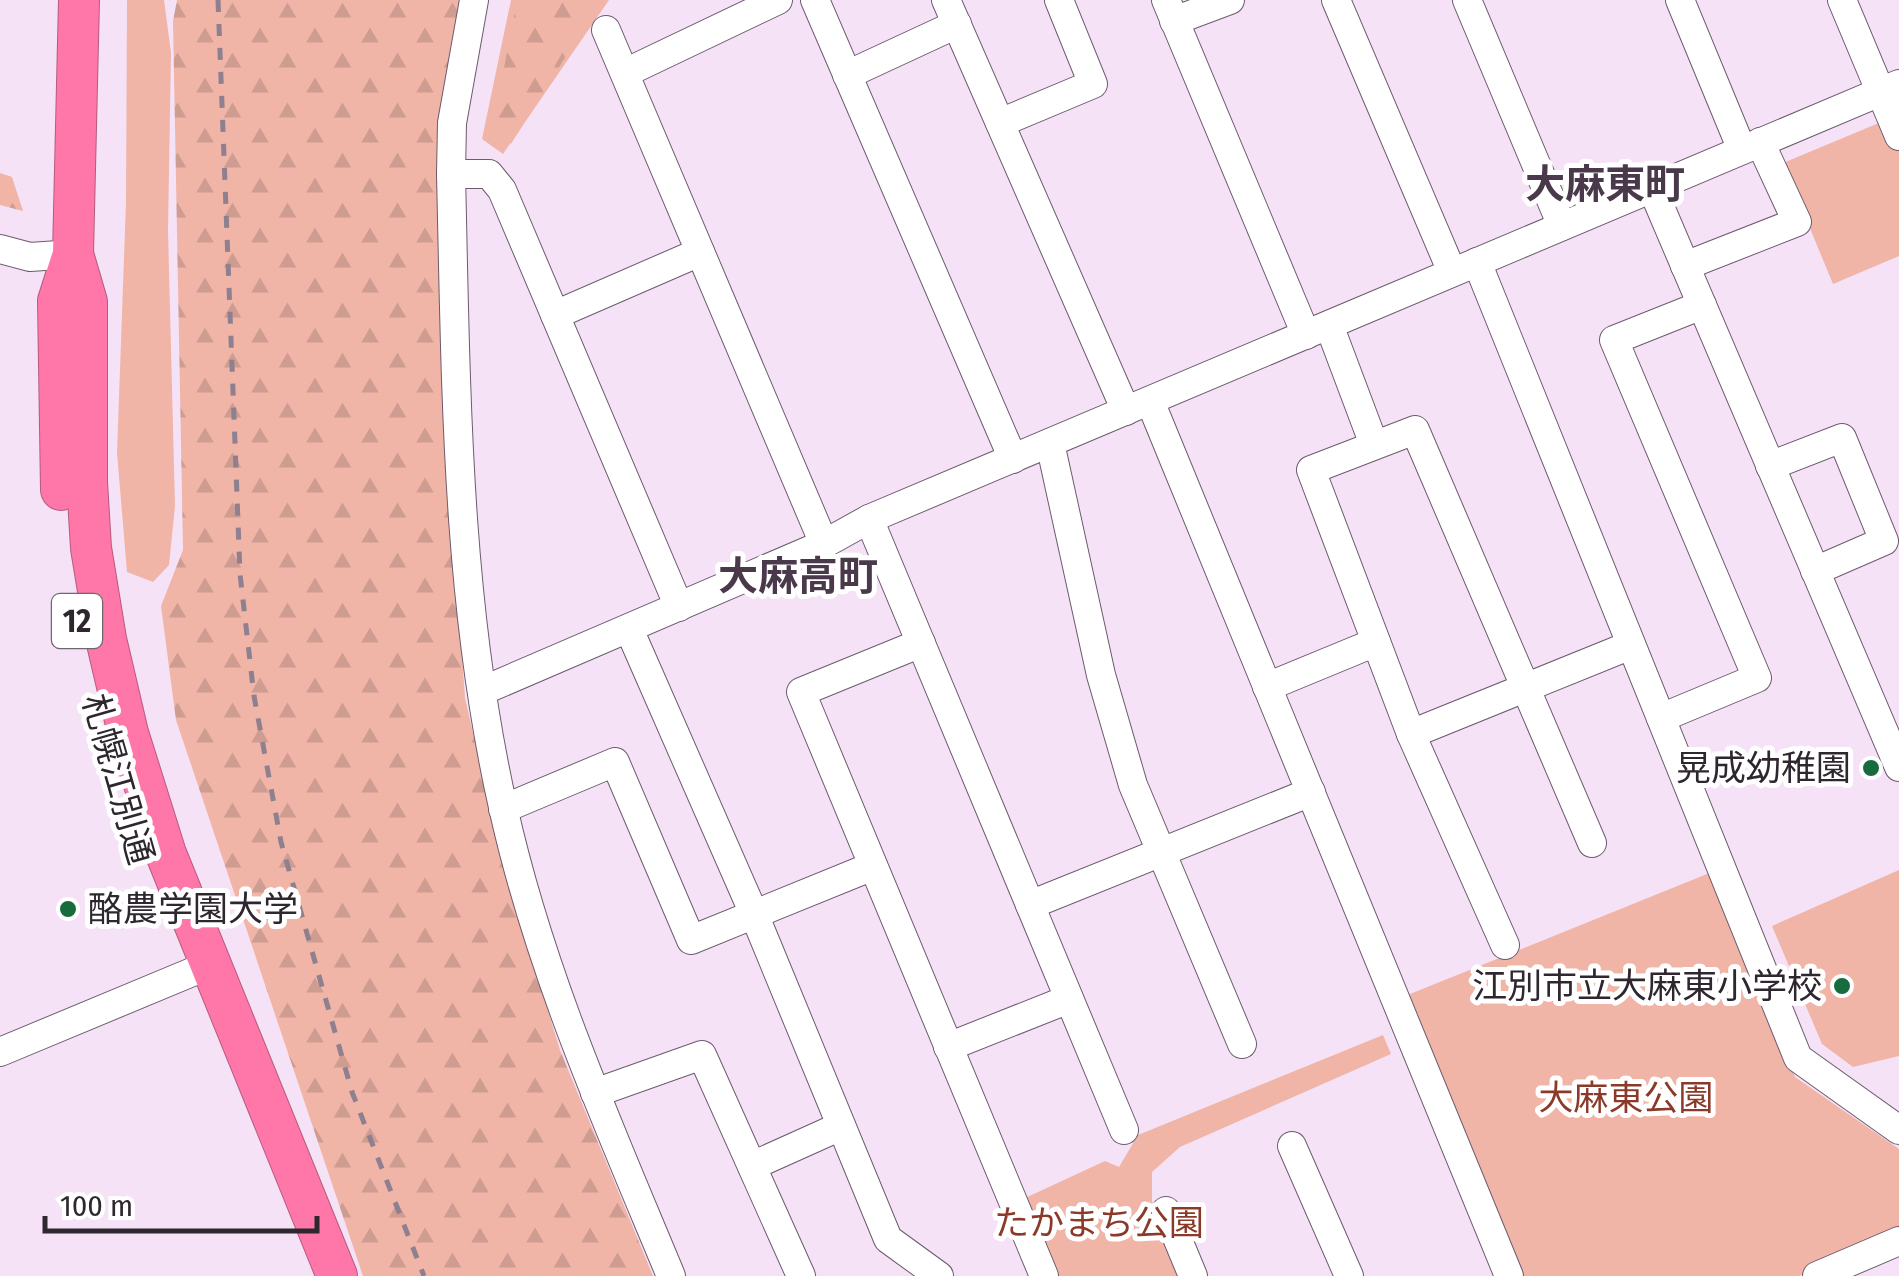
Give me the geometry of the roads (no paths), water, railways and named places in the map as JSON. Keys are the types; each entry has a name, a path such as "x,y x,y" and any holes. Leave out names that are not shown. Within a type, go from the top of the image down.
{"highway":[{"name":"札幌江別通","path":"79,0 74,254 87,302 86,482 91,548 106,639 142,783 198,970 310,1276"},
{"name":"札幌江別通","path":"198,970 337,1276"}],"street":[{"path":"474,0 452,124 450,174 460,502 482,691 503,810 532,921 595,1093 671,1276"},
{"path":"625,74 778,0"},
{"path":"815,0 1013,459"},
{"path":"1000,122 1093,84 1059,0"},
{"path":"1230,0 1170,10 1373,442"},
{"path":"1336,0 1465,267 1632,645 1798,1058 1899,1130"},
{"path":"1467,0 1562,226"},
{"path":"1680,0 1751,146 1796,222 1685,266"},
{"path":"1842,0 1890,88 1899,136"},
{"path":"847,74 952,12 1000,122 1138,406 1267,687 1509,1276"},
{"path":"606,30 824,544"},
{"path":"482,691 824,544 870,519 1890,88"},
{"path":"450,174 494,177 679,606"},
{"path":"1652,188 1899,766"},
{"path":"0,249 30,257 74,254"},
{"path":"555,315 700,252"},
{"path":"1661,718 1757,678 1614,340 1702,305"},
{"path":"1506,945 1411,734 1311,470 1373,442 1415,430 1592,843"},
{"path":"1770,466 1842,438 1884,541 1815,571"},
{"path":"1050,442 1101,675 1134,785 1242,1044"},
{"path":"870,519 1124,1130"},
{"path":"629,629 754,914 888,1238 939,1276"},
{"path":"1267,687 1376,642"},
{"path":"921,644 801,692 1044,1276"},
{"path":"1411,734 1632,645"},
{"path":"503,810 615,762 691,940 873,866"},
{"path":"1030,905 1311,792"},
{"path":"0,1052 198,970"},
{"path":"948,1047 1069,999"},
{"path":"595,1093 702,1055 801,1276"},
{"path":"752,1166 842,1126"},
{"path":"1292,1146 1349,1276"},
{"path":"1166,1211 1193,1276"},
{"path":"1828,1274 1899,1241"}],"railway":[{"path":"218,0 240,574 254,696 281,842 352,1092 424,1276"}],"place":[{"name":"晃成幼稚園","path":"1871,768"},
{"name":"酪農学園大学","path":"68,909"},
{"name":"江別市立大麻東小学校","path":"1842,986"}],"district":[{"name":"大麻東町","path":"1605,184"},
{"name":"大麻高町","path":"798,576"}],"park label":[{"name":"大麻東公園","path":"1626,1098"},
{"name":"たかまち公園","path":"1099,1223"}]}
